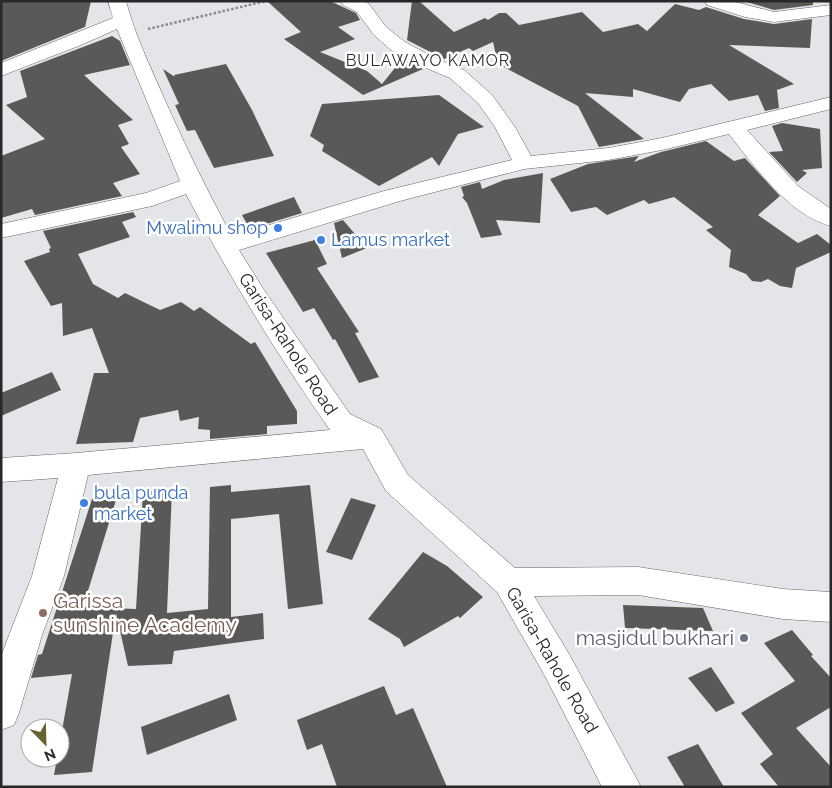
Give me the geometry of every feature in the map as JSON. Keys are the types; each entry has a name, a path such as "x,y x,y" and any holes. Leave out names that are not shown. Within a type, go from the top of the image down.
{"street":[{"path":"349,1 363,8 380,32 398,46 457,74 485,99 505,127 524,163"},
{"path":"713,1 751,13 774,17 831,10"},
{"path":"1,70 74,41 122,18"},
{"name":"Garisa-Rahole Road","path":"122,18 192,184 225,246 255,296 340,422 371,437 397,483 508,582 557,665 622,787"},
{"path":"225,246 392,196 524,163 608,154 662,144 831,103"},
{"path":"734,127 767,168 814,211 831,219"},
{"path":"1,231 152,199 192,184"},
{"path":"1,470 76,465 371,437"},
{"path":"1,713 25,635 48,576 76,465"},
{"path":"508,582 638,581 783,604 831,607"}],"path":[{"path":"122,18 266,1"}],"building":[{"path":"1,1 91,1 85,27 1,61"},
{"path":"267,1 330,1 356,13 360,20 338,27 355,39 320,52 367,71 382,84 403,58 423,69 363,95 284,39 301,32"},
{"path":"412,1 419,1 454,32 485,18 488,20 499,13 506,13 519,25 582,12 603,32 638,24 647,31 675,4 699,10 706,7 744,19 774,24 812,19 810,48 729,45 794,84 777,90 779,108 765,111 758,95 729,101 711,84 689,89 680,102 633,89 633,97 585,93 644,139 599,147 578,106 498,64 493,42 473,51 469,48 444,59 407,40"},
{"path":"743,1 813,1 813,5 774,10"},
{"path":"112,36 120,41 130,65 84,75 133,120 118,125 129,144 121,147 140,174 113,183 122,196 35,215 32,209 1,218 1,156 45,139 6,105 27,97 20,71"},
{"path":"226,64 252,110 274,156 214,168 195,130 187,131 175,105 179,104 163,69 175,77 174,75"},
{"path":"439,95 484,127 458,134 439,166 432,157 379,186 322,151 324,145 310,136 322,104"},
{"path":"782,123 820,129 822,168 802,170 807,173 797,182 769,152 783,151 772,126"},
{"path":"706,141 734,161 745,158 780,196 758,215 798,243 817,234 831,245 831,252 796,268 792,288 780,286 768,279 761,282 752,281 746,274 729,267 731,250 706,230 713,227 674,197 649,204 644,200 607,215 596,207 571,212 550,179 588,164 639,156 634,162 661,152"},
{"path":"543,173 540,223 496,220 502,235 481,238 467,203 462,197 464,196 461,187 480,182 482,189 504,180"},
{"path":"294,197 302,213 250,229 242,215"},
{"path":"133,212 136,217 122,222 130,237 78,254 93,284 118,298 125,293 160,310 181,302 194,311 200,307 251,344 255,342 297,411 297,424 267,426 267,434 210,439 210,430 198,429 199,417 180,421 178,410 140,418 133,442 76,444 94,373 109,373 92,328 63,336 62,303 51,306 24,261 50,252 49,249 51,248 43,231"},
{"path":"343,220 367,248 342,258 334,223"},
{"path":"315,240 327,264 317,268 359,332 355,333 379,377 359,383 335,339 333,340 314,308 303,312 266,253"},
{"path":"52,372 61,390 1,416 1,393"},
{"path":"231,485 231,492 310,485 323,604 288,609 279,514 231,519 231,617 263,613 264,639 174,651 172,664 128,666 116,613 92,772 54,775 55,768 70,768 70,718 64,718 72,674 31,678 38,655 42,654 92,499 116,500 83,607 136,609 143,492 172,489 167,613 208,609 210,487"},
{"path":"351,498 376,505 352,560 326,552"},
{"path":"423,552 447,566 483,597 460,618 458,616 404,647 400,639 368,619"},
{"path":"623,605 703,608 713,631 625,628"},
{"path":"792,630 813,655 811,656 831,678 831,707 796,728 831,767 831,787 779,787 760,764 773,754 741,713 795,681 764,643"},
{"path":"711,667 735,703 716,712 688,678"},
{"path":"384,686 396,715 413,708 447,787 337,787 322,744 307,750 297,720"},
{"path":"229,694 237,720 147,755 141,727"},
{"path":"698,744 724,787 685,787 667,757"}],"place":[{"name":"Mwalimu shop","path":"278,228"},
{"name":"Lamus market","path":"321,240"},
{"name":"bula punda market","path":"84,503"},
{"name":"Garissa sunshine Academy","path":"43,613"},
{"name":"masjidul bukhari","path":"744,638"}],"district":[{"name":"BULAWAYO KAMOR","path":"428,60"}]}
